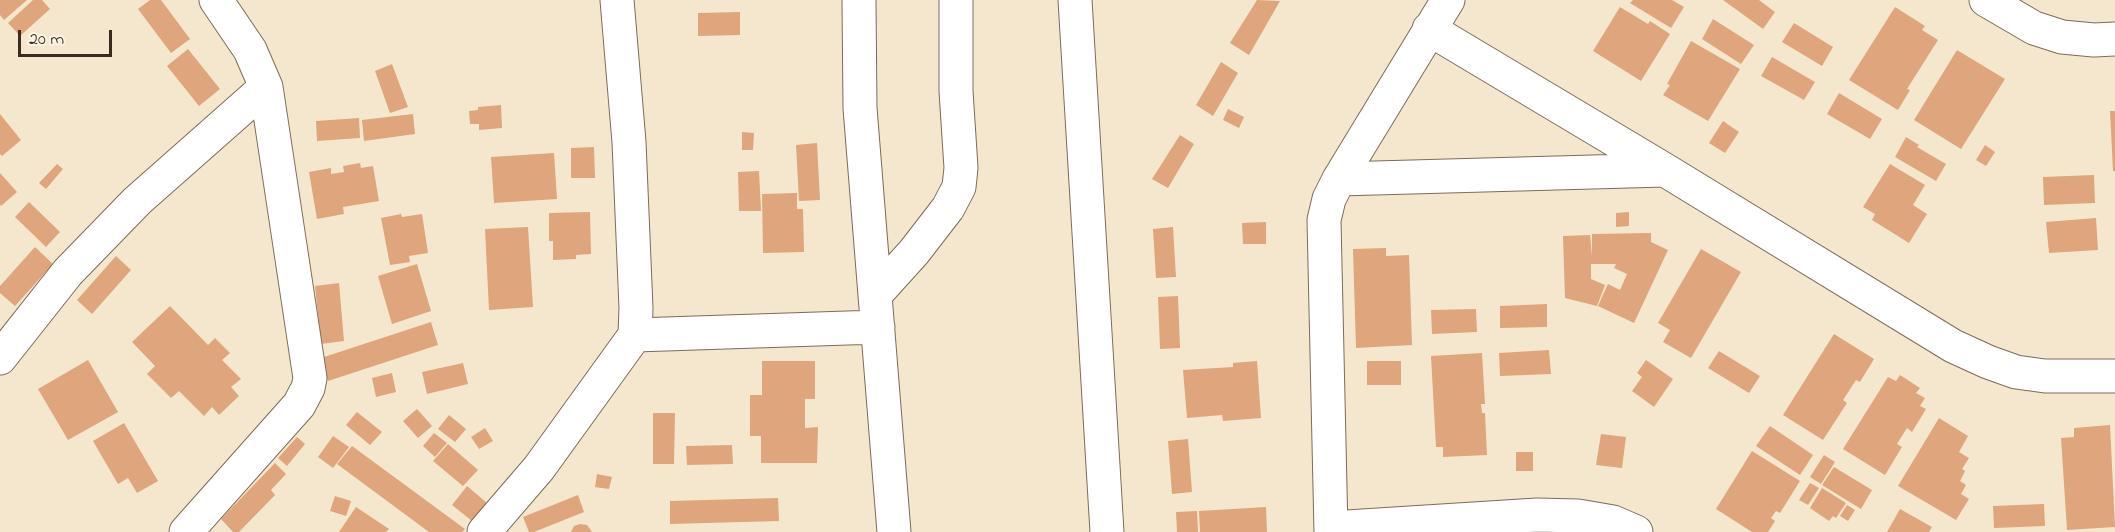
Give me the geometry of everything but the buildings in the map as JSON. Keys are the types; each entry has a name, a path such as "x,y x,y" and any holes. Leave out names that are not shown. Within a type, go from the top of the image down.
{"street":[{"path":"186,532 299,405 308,388 310,378 266,87 249,50 216,0"},
{"path":"484,532 539,468 635,335 629,142 617,0"},
{"path":"859,0 860,108 894,532"},
{"path":"876,294 914,252 948,208 959,187 961,168 956,91 956,0"},
{"path":"1075,0 1107,532"},
{"path":"1448,0 1339,179 1329,199 1324,220 1331,530 1537,515 1578,516 1613,522 1636,532"},
{"path":"1986,0 2034,28 2062,37 2115,39"},
{"path":"1429,29 1953,346 1988,363 2016,372 2045,376 2115,376"},
{"path":"0,358 68,272 137,201 266,87"},
{"path":"1339,179 1665,170"},
{"path":"635,335 878,327"}]}
